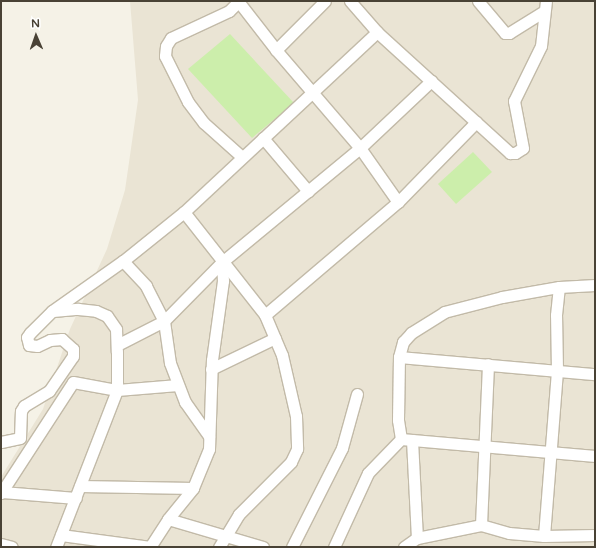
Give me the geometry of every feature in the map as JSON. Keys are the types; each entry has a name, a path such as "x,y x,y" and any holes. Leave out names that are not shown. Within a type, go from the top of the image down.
{"street":[{"path":"242,157 204,123 188,102 165,56 166,46 171,38 229,11 239,1 276,50 360,148 398,202"},
{"path":"276,50 325,1"},
{"path":"350,1 377,32 510,153 515,153 523,148 514,101 541,46 544,6"},
{"path":"478,1 505,33 509,33 544,6"},
{"path":"1,442 20,438 21,412 24,406 49,391 73,356 73,349 62,339 50,340 37,346 29,345 27,342 27,337 52,311 123,261 184,212 242,157 314,93 377,32"},
{"path":"117,345 164,321 222,262 360,148 431,81"},
{"path":"265,315 398,202 476,122"},
{"path":"263,138 308,191"},
{"path":"184,212 265,315 282,355 296,416 297,448 291,462 282,475 239,514 223,536 219,547"},
{"path":"123,261 146,286 164,321 170,363 178,385 185,402 209,436"},
{"path":"61,535 150,547 168,519 193,488 209,449 211,369 222,281 222,262"},
{"path":"417,538 406,439 398,420 399,357 403,342 411,333 444,312 502,297 559,287 595,284"},
{"path":"544,536 557,370 556,315 559,287"},
{"path":"52,311 78,309 96,311 107,316 116,330 117,345 117,390 56,547"},
{"path":"211,369 275,338"},
{"path":"399,357 595,374"},
{"path":"481,525 488,364"},
{"path":"76,498 1,492 69,385 73,382 117,390 178,385"},
{"path":"292,547 342,448 357,394"},
{"path":"334,547 368,472 406,439 550,454 595,456"},
{"path":"80,486 193,488"},
{"path":"168,519 263,547"},
{"path":"404,547 417,538 481,525 509,534 544,536 595,535"},
{"path":"1,544 12,547"}],"shaded area":[{"path":"130,1 595,1 595,547 1,547 1,477 43,409 70,329 107,249 125,190 138,100"}],"green space":[{"path":"230,34 294,103 252,138 188,69"},
{"path":"473,152 492,172 456,204 438,184"}]}
